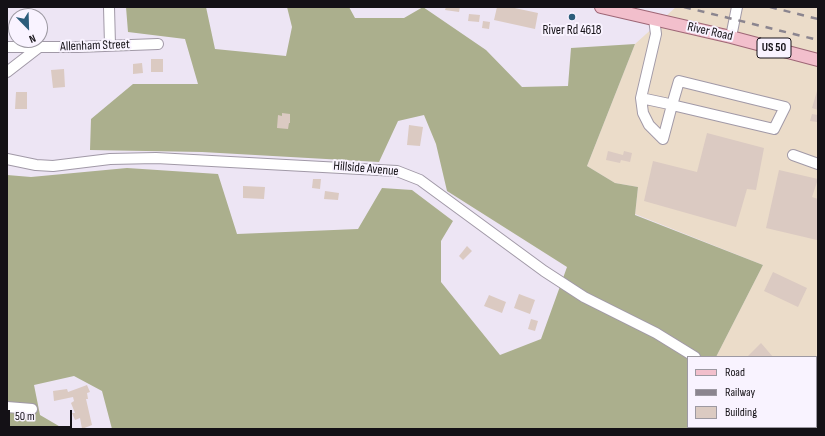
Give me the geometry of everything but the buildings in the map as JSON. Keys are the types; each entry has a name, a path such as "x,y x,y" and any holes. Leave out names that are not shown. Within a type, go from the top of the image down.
{"main road":[{"name":"River Road","path":"601,7 731,37 818,60"}],"street":[{"path":"109,7 110,45"},
{"path":"731,37 737,7"},
{"path":"641,98 672,105 774,129 785,107 679,81 672,105 663,139 649,125 643,113 641,98 656,34 654,19"},
{"name":"Allenham Street","path":"48,48 158,44"},
{"path":"7,72 38,48"},
{"path":"793,155 818,164"},
{"name":"Hillside Avenue","path":"7,159 36,165 53,166 110,159 156,158 397,171 420,180 538,267 584,297 656,333 693,356"},
{"path":"7,407 32,409"}],"shaded area":[{"path":"676,7 818,7 818,429 759,428 817,428 817,356 717,356 763,265 635,214 638,187 615,183 587,166 635,44"}],"green space":[{"path":"126,7 206,7 215,49 286,56 292,27 287,7 349,7 355,18 404,18 423,7 486,50 522,87 568,86 571,48 635,44 587,166 615,183 638,187 635,215 763,265 717,356 687,356 687,428 760,429 112,429 102,391 74,376 34,385 40,415 64,429 7,429 7,175 31,177 127,168 218,174 237,234 358,229 382,188 412,190 453,221 441,241 441,282 500,355 541,339 567,267 447,191 436,144 424,115 398,121 379,162 202,152 90,150 91,119 133,84 198,84 185,39 128,32"}],"railway":[{"path":"684,7 818,40"},
{"path":"770,7 818,19"}],"place":[{"name":"River Rd 4618","path":"572,17"}]}
